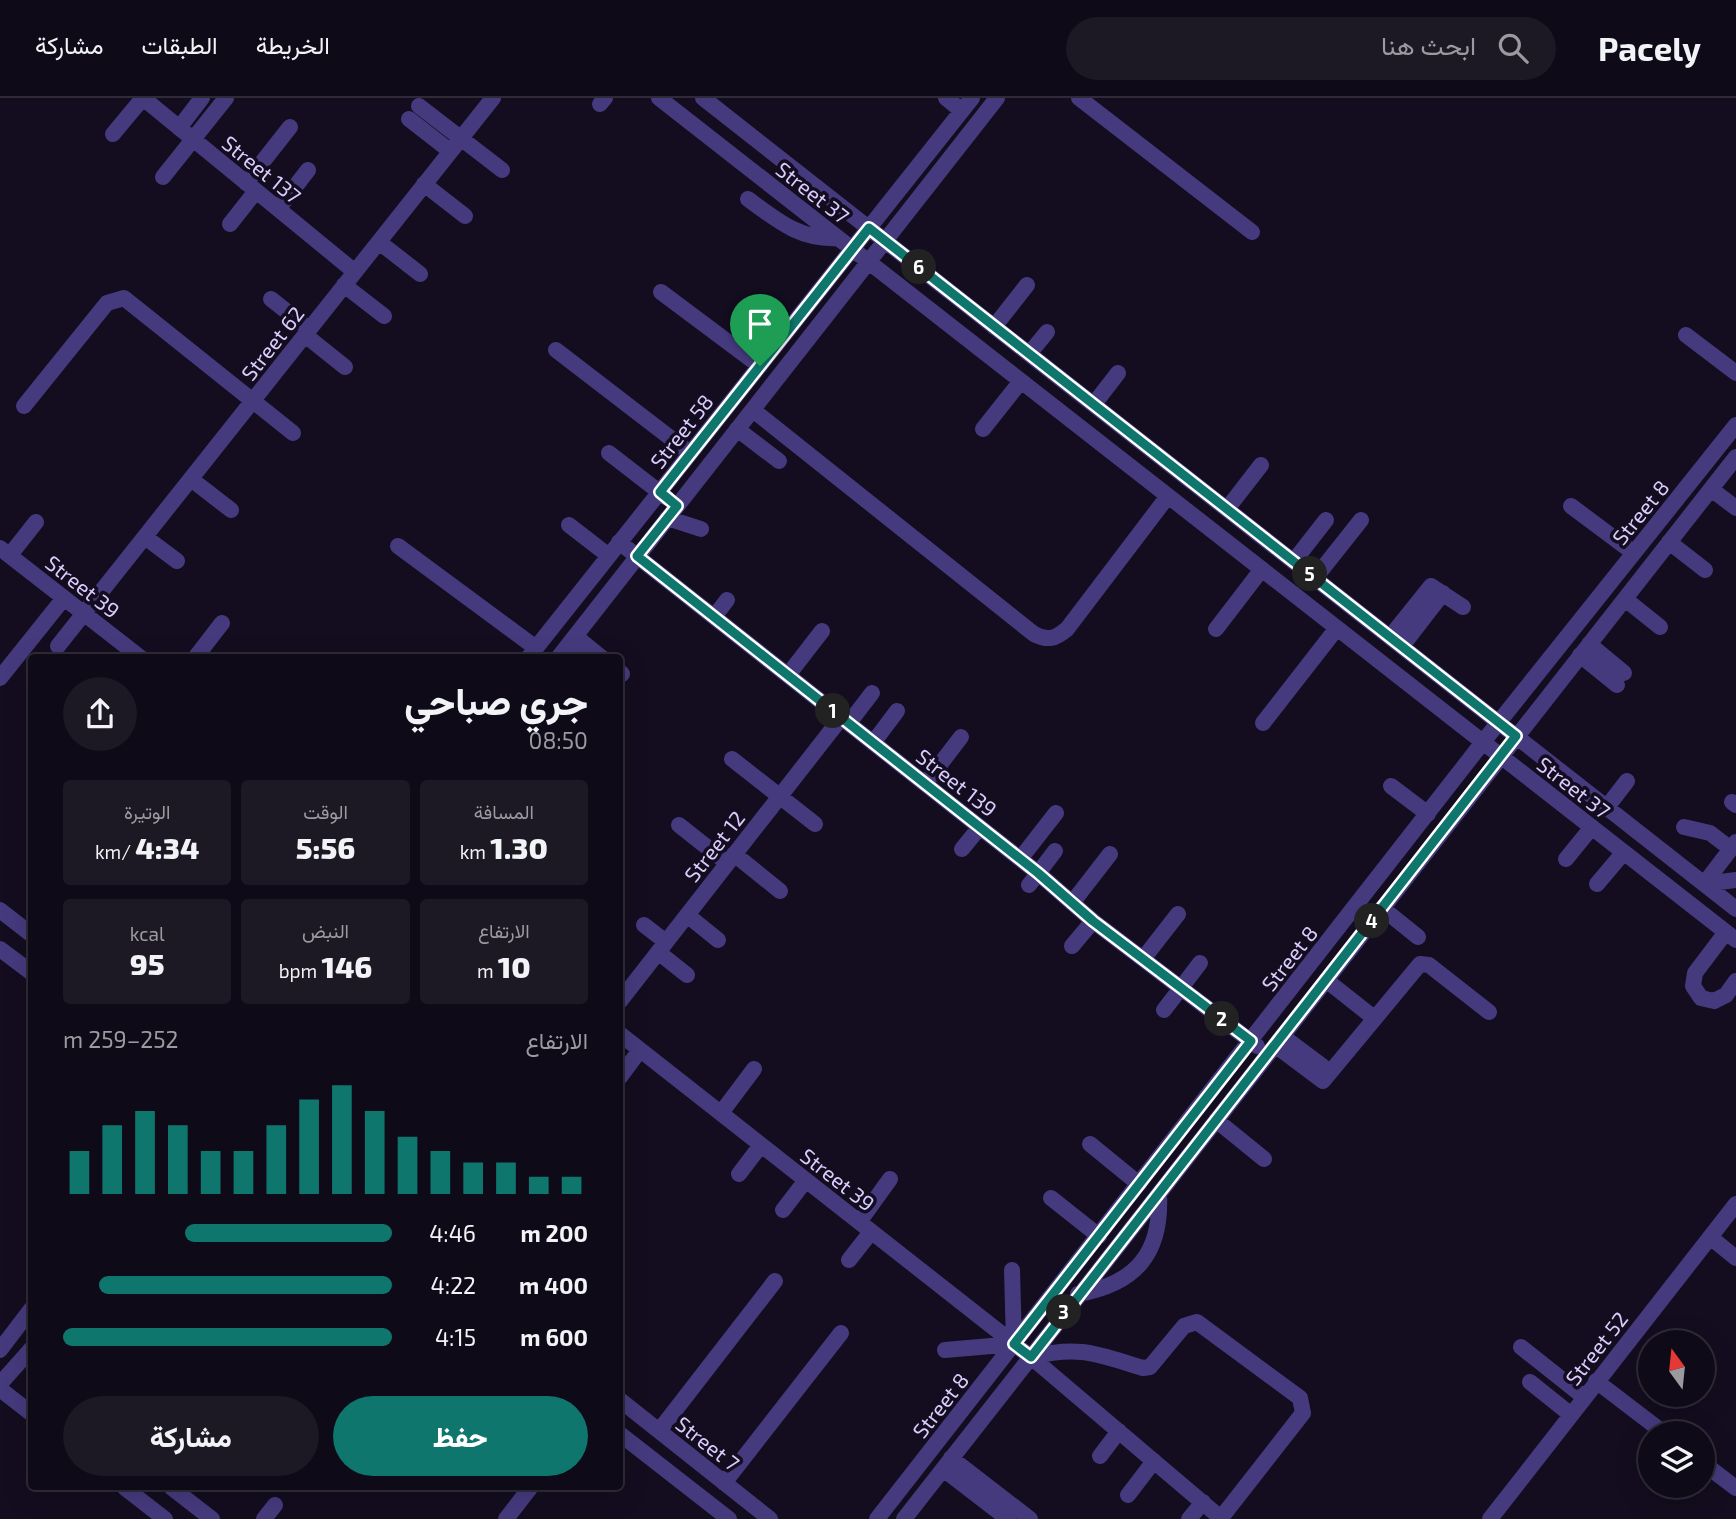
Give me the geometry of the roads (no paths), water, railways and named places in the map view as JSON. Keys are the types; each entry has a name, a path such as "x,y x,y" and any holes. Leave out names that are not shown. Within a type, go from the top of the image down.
{"street":[{"path":"113,134 143,98"},
{"name":"Street 137","path":"143,98 193,139 241,184 278,209 355,272"},
{"path":"179,128 202,98"},
{"path":"163,177 226,98"},
{"name":"Street 62","path":"58,646 493,98"},
{"name":"Street 37","path":"659,98 1731,936"},
{"name":"Street 37","path":"703,98 1736,909"},
{"path":"946,98 967,104"},
{"name":"Street 58","path":"567,647 997,98"},
{"path":"1079,98 1252,232"},
{"name":"Street 58","path":"532,653 967,104"},
{"path":"414,113 456,145 502,170"},
{"path":"230,223 241,184 290,127"},
{"path":"278,209 308,170"},
{"path":"424,184 465,216"},
{"path":"748,199 791,231 822,239 838,238"},
{"path":"381,239 421,271"},
{"path":"344,285 384,316"},
{"path":"995,327 1027,285"},
{"path":"661,292 760,366"},
{"path":"24,406 107,303 115,298 133,302 293,432"},
{"path":"271,299 345,367"},
{"path":"1029,354 1047,332"},
{"path":"1686,335 1736,373"},
{"path":"556,350 690,453"},
{"path":"1094,404 1118,373"},
{"path":"983,429 1021,381"},
{"path":"753,410 1034,634 1046,639 1058,637 1067,629 1168,496"},
{"name":"Street 8","path":"877,1519 1483,742 1736,425"},
{"path":"737,429 779,461"},
{"path":"610,453 660,492 672,512 701,529"},
{"name":"Street 8","path":"904,1519 1078,1293 1159,1194 1736,457"},
{"path":"1227,509 1261,465"},
{"path":"191,479 231,510"},
{"path":"1711,489 1736,508"},
{"path":"1572,506 1634,553"},
{"path":"1294,561 1326,520"},
{"path":"1315,579 1361,520"},
{"path":"5,552 36,522"},
{"path":"569,525 609,556"},
{"path":"145,537 177,561"},
{"name":"Street 139","path":"620,542 1020,859 1034,879 1072,903 1251,1041 1275,1045 1327,1077 1374,1018"},
{"path":"1669,542 1705,570"},
{"path":"398,546 532,653"},
{"name":"Street 39","path":"5,552 136,654"},
{"path":"1216,629 1262,569"},
{"path":"1396,641 1438,589 1463,607"},
{"path":"0,678 64,598"},
{"path":"1625,598 1660,626"},
{"path":"714,617 727,600"},
{"path":"198,654 222,623"},
{"path":"1263,723 1337,628"},
{"path":"788,675 822,631"},
{"path":"567,647 589,654"},
{"path":"1584,650 1620,679"},
{"name":"Street 12","path":"623,997 776,801 845,720 872,693"},
{"path":"873,743 897,711"},
{"path":"925,784 961,737"},
{"path":"729,763 776,801 815,824"},
{"path":"1607,807 1627,781"},
{"path":"1391,786 1427,814"},
{"path":"1020,859 1056,813"},
{"path":"679,825 780,891"},
{"path":"962,849 980,827"},
{"path":"1566,859 1592,827"},
{"path":"1684,827 1710,833 1733,845 1704,884"},
{"path":"1034,879 1055,851"},
{"path":"1597,884 1624,852"},
{"path":"1072,903 1110,854"},
{"path":"1704,884 1736,880"},
{"path":"1382,908 1418,937"},
{"path":"0,910 28,926"},
{"path":"1143,959 1178,914"},
{"path":"687,915 718,940"},
{"path":"1072,946 1093,921"},
{"path":"644,925 687,975"},
{"path":"1731,936 1695,973 1693,986 1700,998 1714,1001 1726,995 1736,981"},
{"path":"0,948 28,970"},
{"path":"1164,1010 1200,963"},
{"path":"1326,980 1374,1018 1417,965 1424,963 1489,1013"},
{"path":"623,1063 627,1044"},
{"name":"Street 39","path":"627,1044 721,1113 1031,1357"},
{"path":"721,1113 754,1069"},
{"path":"1216,1121 1264,1158"},
{"path":"1090,1144 1139,1184"},
{"path":"739,1174 761,1145"},
{"path":"849,1261 890,1179"},
{"path":"783,1210 806,1180"},
{"path":"1078,1293 1102,1290 1124,1279 1142,1263 1154,1242 1160,1219 1159,1194"},
{"path":"1051,1198 1099,1236"},
{"name":"Street 52","path":"1490,1519 1736,1203"},
{"path":"1710,1237 1736,1258"},
{"path":"945,1350 1014,1344 1012,1270"},
{"path":"659,1431 775,1281"},
{"path":"28,1313 0,1351 28,1373"},
{"path":"1197,1322 1300,1398 1303,1413 1221,1519 1031,1357 1057,1350 1080,1351 1102,1353 1143,1368 1150,1367 1184,1326 1197,1322"},
{"path":"724,1483 841,1333"},
{"path":"1521,1347 1584,1397"},
{"path":"0,1384 28,1353"},
{"path":"1596,1381 1648,1421"},
{"path":"1530,1382 1570,1414"},
{"path":"0,1389 28,1411"},
{"name":"Street 7","path":"623,1402 770,1519"},
{"path":"1100,1456 1119,1431"},
{"path":"623,1436 729,1519"},
{"path":"1128,1495 1154,1461"},
{"path":"947,1463 1008,1519"},
{"path":"947,1463 1030,1519"},
{"path":"1715,1471 1736,1488"},
{"path":"127,1490 163,1519"},
{"path":"175,1490 212,1519"},
{"path":"506,1519 528,1490"},
{"path":"1189,1519 1203,1502"},
{"path":"264,1519 275,1505"}]}
